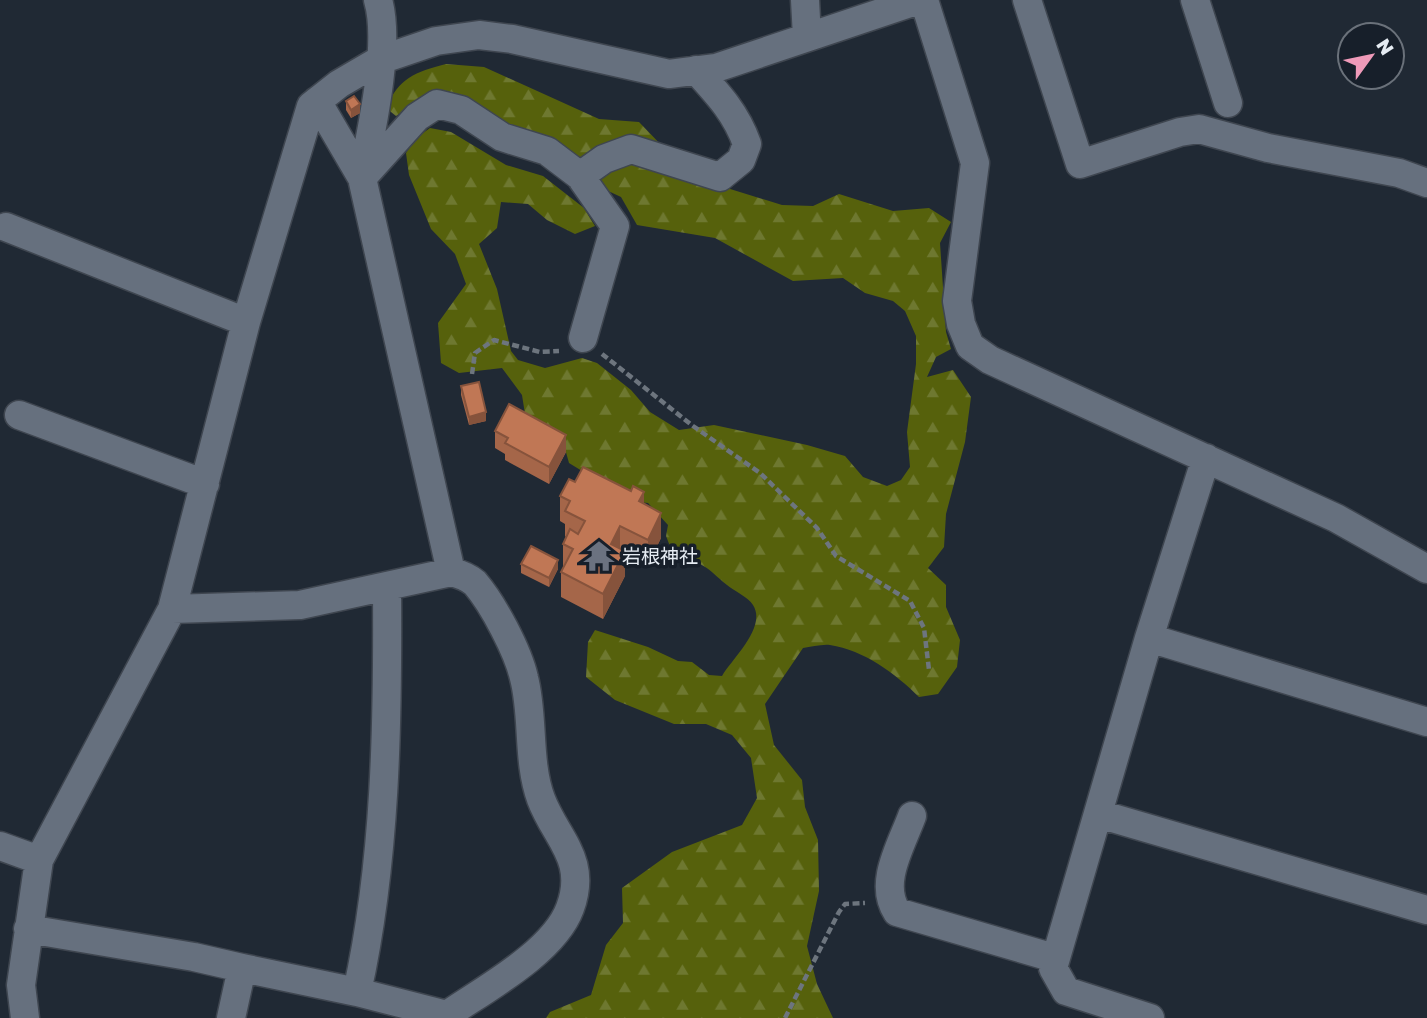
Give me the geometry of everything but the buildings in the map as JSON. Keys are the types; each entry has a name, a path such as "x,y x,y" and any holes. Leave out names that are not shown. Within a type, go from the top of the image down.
{"street":[{"path":"362,178 375,114 380,60 378,0"},
{"path":"805,0 807,37"},
{"path":"25,1018 20,985 38,860 172,609 246,322 311,106 339,83 380,60 436,41 479,35 512,39 669,74 716,68 922,0 975,163 957,301 964,335 970,346 990,360 1336,518 1427,569"},
{"path":"1027,0 1080,164 1180,132 1199,129 1268,148 1399,173 1427,183"},
{"path":"1195,0 1228,103"},
{"path":"580,176 604,159 631,149 720,177 735,168 747,144 730,106 696,70"},
{"path":"317,102 362,178 451,572"},
{"path":"362,178 417,117 437,104 461,110 502,137 547,151 580,176 615,226 583,338"},
{"path":"6,227 246,322"},
{"path":"19,415 205,484"},
{"path":"1150,1018 1121,1014 1066,991 1055,976 1054,958 1099,814 1149,638 1206,458"},
{"path":"28,929 358,992 447,1016 546,943 561,927 570,907 575,884 569,848 541,799 524,678 498,620 474,583 451,572 300,605 172,609"},
{"path":"358,992 375,875 387,690 387,588"},
{"path":"1149,638 1427,722"},
{"path":"1099,814 1427,910"},
{"path":"912,816 890,878 888,895 892,906 907,917 1054,958"},
{"path":"0,846 38,860"},
{"path":"231,1018 242,968"}],"path":[{"path":"472,374 475,354 494,340 540,352 563,351 578,345 583,338 683,419 760,473 817,528 836,556 910,601 924,628 929,670"},
{"path":"785,1018 811,961 845,904 892,906"}],"green space":[{"path":"446,64 484,67 599,119 639,122 665,149 714,184 782,205 813,206 839,194 893,211 929,208 951,222 940,243 946,332 951,349 936,357 927,377 953,370 971,397 965,442 946,514 944,547 928,568 946,585 946,607 960,640 957,667 938,694 919,697 890,672 855,652 830,645 803,648 765,704 774,745 802,780 805,807 818,840 819,891 807,946 817,984 833,1018 546,1018 550,1012 591,995 606,945 623,923 622,888 672,852 742,825 757,798 751,758 732,735 706,724 674,724 615,700 586,677 588,642 595,630 648,647 678,661 692,662 709,675 722,676 747,642 756,623 756,614 748,599 704,566 675,559 666,536 668,525 648,503 631,501 569,463 564,445 525,414 522,395 502,368 459,373 441,363 438,323 466,284 455,254 431,229 409,175 406,153 416,138 430,128 451,132 506,165 543,176 584,208 595,226 575,234 547,220 528,204 501,202 497,228 479,244 497,289 511,351 518,360 545,368 582,358 597,363 631,390 650,412 679,430 714,425 807,445 845,456 863,477 887,486 901,480 910,467 907,432 916,364 916,336 905,311 893,301 865,293 843,278 793,281 715,238 637,225 621,197 418,102 396,116 386,108 396,90 409,78"}],"place":[{"name":"岩根神社","path":"599,556"}]}
